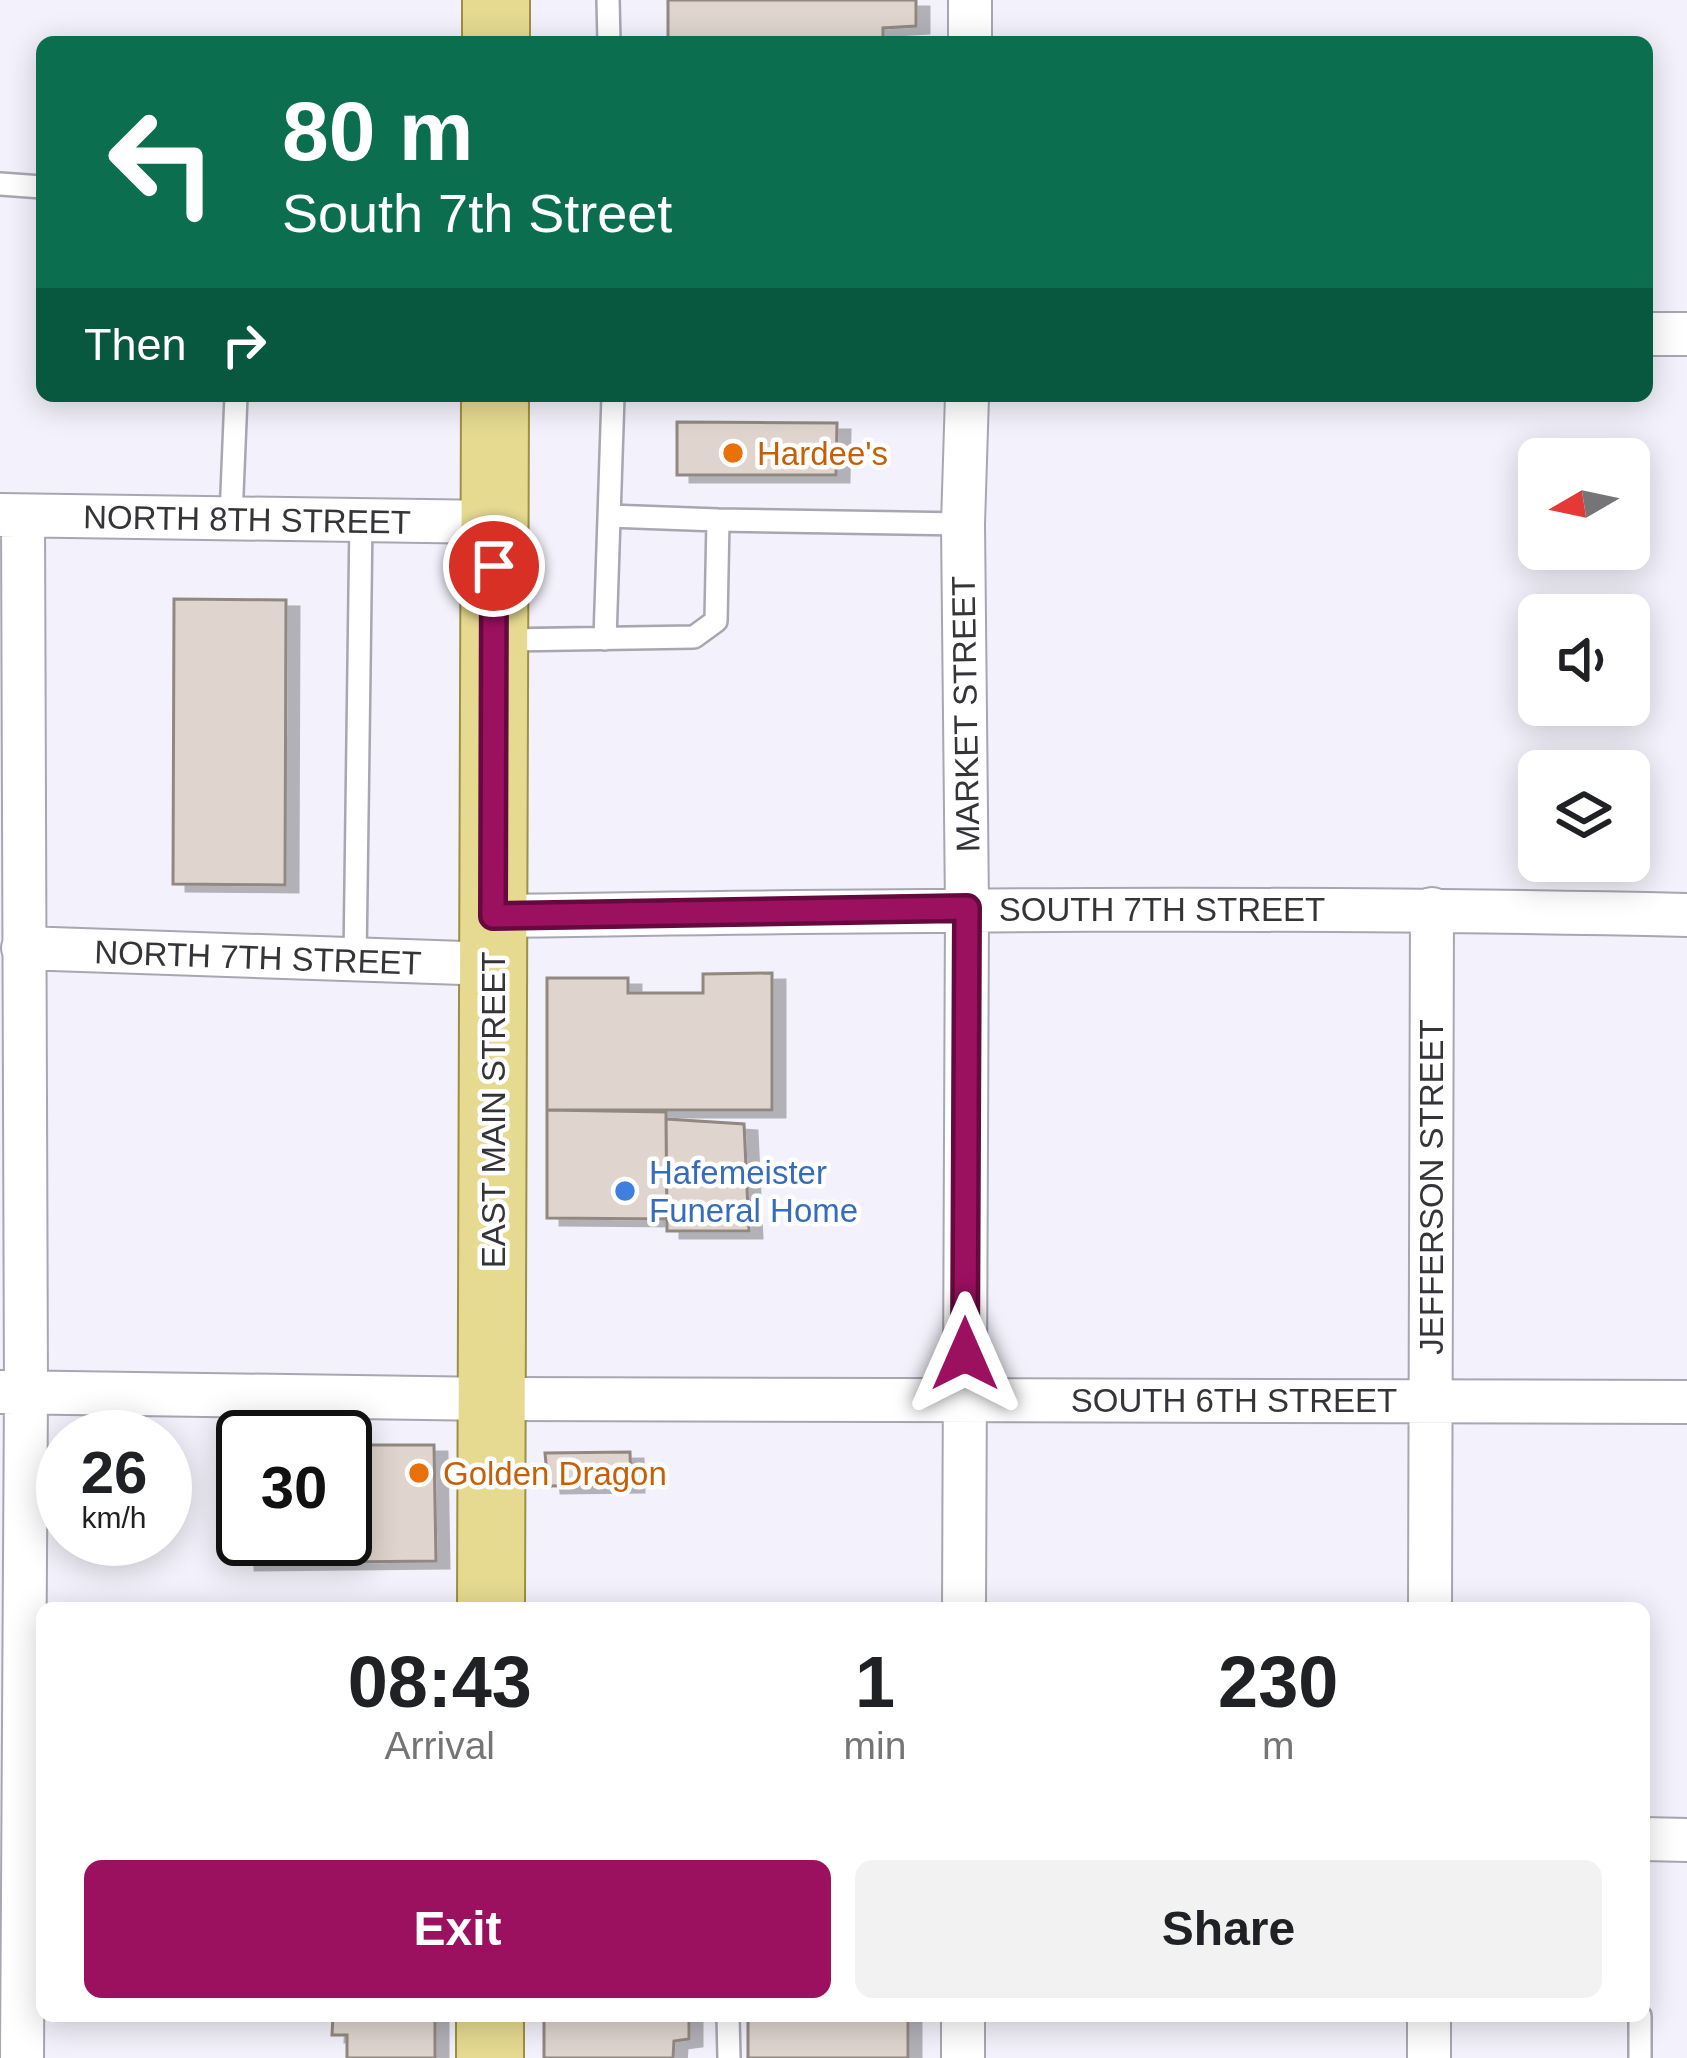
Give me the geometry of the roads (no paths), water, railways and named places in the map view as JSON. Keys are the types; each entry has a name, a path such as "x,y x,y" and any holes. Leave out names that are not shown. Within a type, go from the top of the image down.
{"main road":[{"path":"496,0 496,36"},
{"name":"EAST MAIN STREET","path":"491,1602 495,402"},
{"path":"490,2022 490,2058"}],"street":[{"path":"970,0 970,36"},
{"path":"1653,334 1687,334"},
{"name":"MARKET STREET","path":"964,1602 967,402"},
{"path":"12,516 23,949 12,1003 22,2058"},
{"name":"NORTH 8TH STREET","path":"12,516 494,522"},
{"name":"SOUTH 7TH STREET","path":"493,940 967,908 1432,909 1687,916"},
{"name":"JEFFERSON STREET","path":"1430,1602 1432,909"},
{"name":"NORTH 7TH STREET","path":"23,949 355,960 493,940"},
{"name":"SOUTH 6TH STREET","path":"13,1392 492,1399 1687,1402"},
{"path":"1650,1839 1687,1840"},
{"path":"963,2022 963,2058"},
{"path":"1429,2022 1429,2058"}],"lane":[{"path":"608,0 609,36"},
{"path":"0,184 36,187"},
{"path":"230,518 236,402"},
{"path":"605,639 614,402"},
{"path":"609,516 963,524"},
{"path":"355,960 361,520"},
{"path":"494,640 694,637 716,621 718,520"},
{"path":"728,2022 729,2058"},
{"path":"1640,2022 1640,2058"}],"place":[{"name":"Hardee's","path":"733,453"},
{"name":"Hafemeister Funeral Home","path":"625,1191"},
{"name":"Golden Dragon","path":"419,1473"}]}
